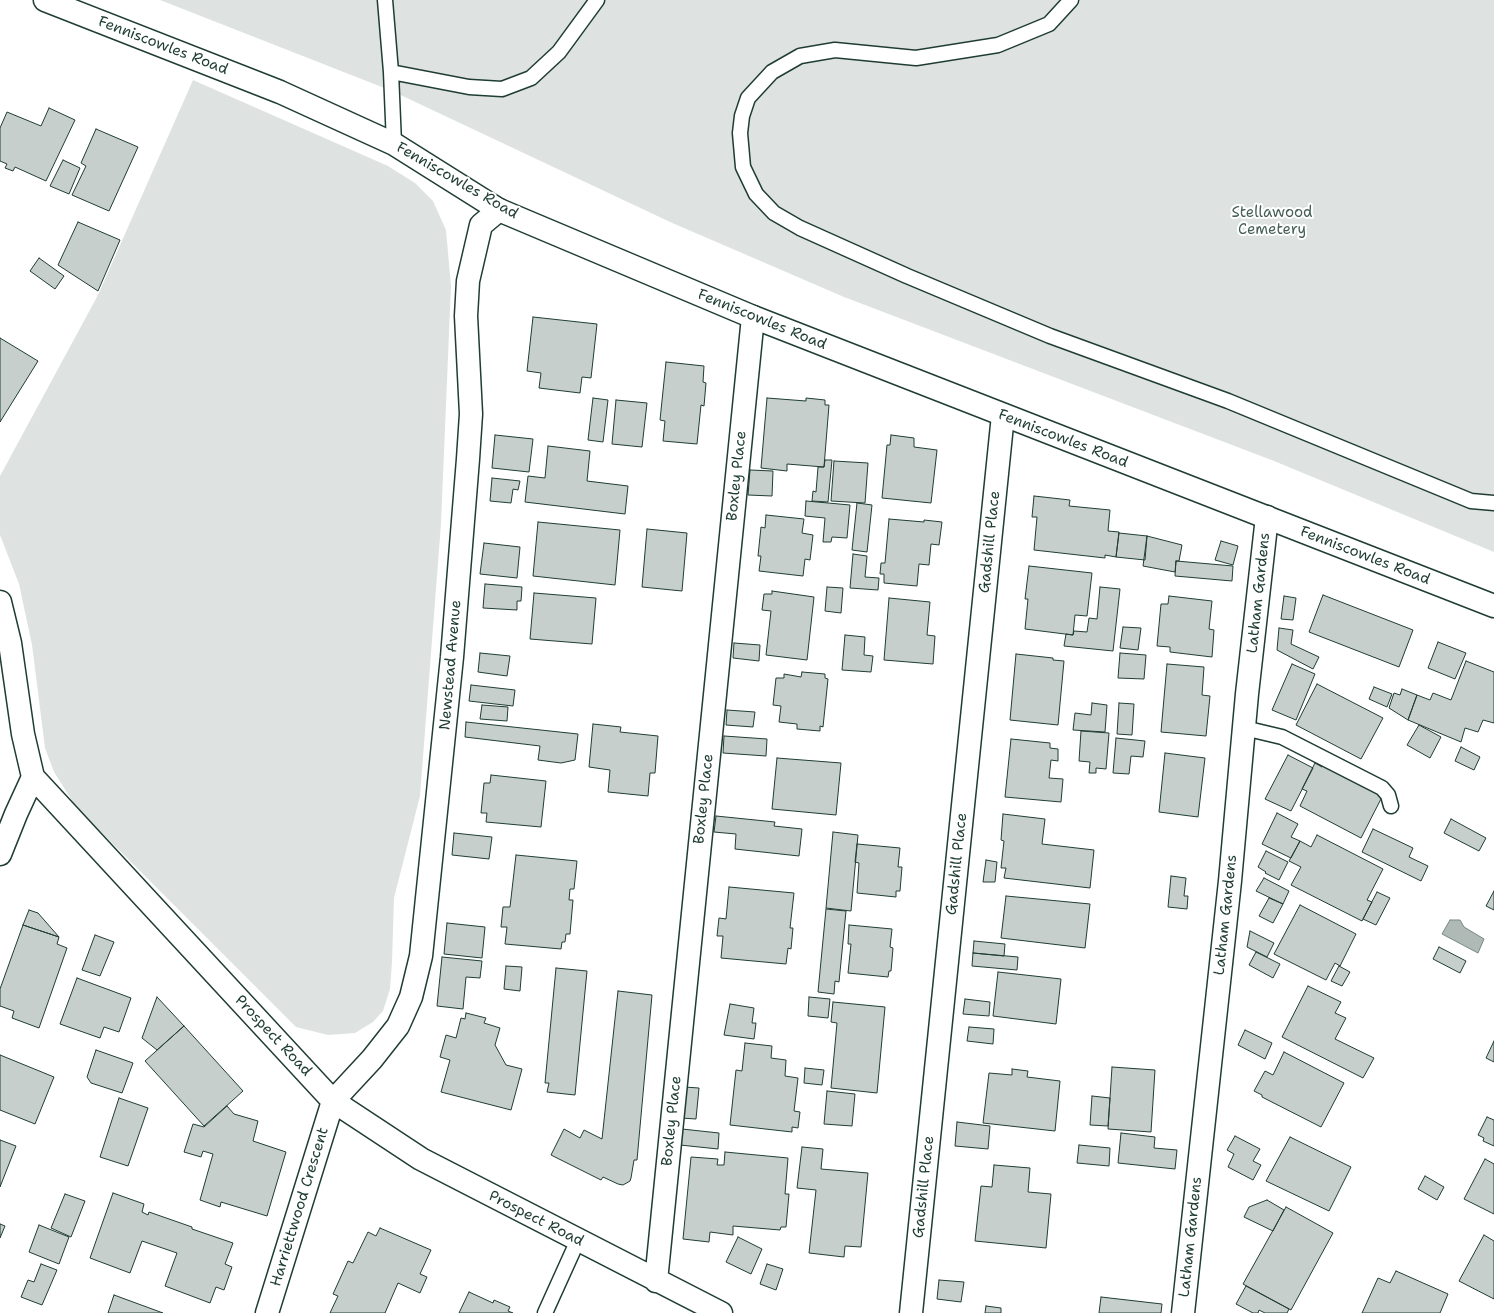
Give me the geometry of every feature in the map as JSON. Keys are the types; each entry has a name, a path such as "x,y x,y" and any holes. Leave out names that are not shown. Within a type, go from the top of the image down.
{"street":[{"name":"Fenniscowles Road","path":"46,0 280,92 394,144 499,210 753,317 1003,416 1494,606"},
{"name":"Newstead Avenue","path":"333,1101 372,1059 398,1026 411,997 421,956 452,657 468,459 471,414 466,316 468,281 481,225 499,210"},
{"name":"Boxley Place","path":"656,1280 753,317"},
{"name":"Gadshill Place","path":"911,1313 1003,416"},
{"name":"Latham Gardens","path":"1183,1313 1229,897 1244,728 1267,518"},
{"name":"Prospect Road","path":"0,602 10,643 23,734 34,777 333,1101 421,1159 721,1313"},
{"path":"0,854 16,814 34,777"},
{"name":"Harriettwood Crescent","path":"267,1313 333,1101"}],"lane":[{"path":"386,0 394,144"},
{"path":"391,72 469,87 502,89 531,78 559,52 597,0"},
{"path":"1071,0 1049,24 998,45 916,58 835,50 800,56 772,72 748,98 742,116 740,133 743,167 756,194 774,214 800,228 928,285 1050,336 1228,401 1471,501 1494,503"},
{"path":"1244,728 1282,737 1382,788 1388,795 1391,806"},
{"path":"545,1313 578,1240"}],"green space":[{"name":"Stellawood Cemetery","path":"160,0 1494,0 1494,552 1274,461 844,297 670,222 392,91"},
{"path":"193,80 388,166 415,183 433,201 446,230 451,286 441,524 420,796 394,898 390,989 383,1011 373,1022 355,1033 328,1035 296,1027 76,807 54,772 45,748 32,645 19,584 0,535 0,476 98,295"}],"shaded area":[{"path":"1450,920 1460,920 1464,927 1484,939 1478,953 1442,934"}],"building":[{"path":"49,108 75,120 46,181 15,167 13,171 5,168 7,164 0,161 0,128 7,112 41,126"},
{"path":"96,129 138,147 109,211 72,195 86,166 81,163"},
{"path":"63,160 80,168 69,194 50,186"},
{"path":"78,222 120,240 98,291 58,265"},
{"path":"39,258 64,276 55,289 30,271"},
{"path":"533,317 597,324 591,378 582,377 580,393 539,388 541,373 527,371"},
{"path":"0,338 38,361 0,422"},
{"path":"666,362 704,366 703,382 706,383 704,406 701,405 697,444 663,441 665,421 660,420"},
{"path":"593,398 608,400 603,442 588,440"},
{"path":"767,398 806,401 806,398 825,400 825,405 829,405 824,467 787,464 787,471 761,468"},
{"path":"616,400 647,403 642,447 612,444"},
{"path":"495,435 533,439 529,472 492,468"},
{"path":"891,435 914,438 914,447 937,450 931,503 882,498 887,445 890,445"},
{"path":"548,446 590,451 587,481 628,486 625,514 525,502 528,476 545,478"},
{"path":"825,460 832,460 828,502 812,501 813,491 816,492 818,467 824,467"},
{"path":"834,461 868,463 865,503 831,501"},
{"path":"750,470 773,471 772,496 748,495"},
{"path":"492,478 520,481 518,490 513,489 511,503 490,501"},
{"path":"1034,496 1070,500 1069,506 1110,510 1108,531 1119,532 1116,557 1105,555 1105,558 1034,550 1037,517 1032,517"},
{"path":"806,501 850,505 847,538 832,537 831,542 823,542 825,518 805,516"},
{"path":"857,503 872,505 867,552 852,550"},
{"path":"766,515 804,519 802,533 813,535 810,560 805,559 803,576 759,571 761,556 758,556 761,527 765,528"},
{"path":"889,519 942,522 939,545 931,544 929,565 919,564 917,586 884,583 884,574 880,574 881,563 885,563"},
{"path":"538,522 620,530 615,585 533,576"},
{"path":"647,529 687,533 682,591 642,587"},
{"path":"1119,533 1147,536 1145,560 1116,557"},
{"path":"1147,536 1182,545 1179,561 1176,561 1175,572 1143,566"},
{"path":"1221,541 1238,546 1233,565 1215,560"},
{"path":"484,543 520,547 517,578 480,574"},
{"path":"853,554 867,556 865,577 879,578 878,590 850,588"},
{"path":"1176,561 1233,566 1232,581 1175,576"},
{"path":"1029,566 1092,573 1087,616 1075,615 1073,635 1025,629 1028,599 1025,599"},
{"path":"485,584 522,587 521,601 517,601 517,610 483,608"},
{"path":"827,587 843,588 841,613 825,611"},
{"path":"1100,587 1120,589 1113,651 1064,646 1066,634 1073,635 1074,631 1087,632 1089,618 1097,619"},
{"path":"772,591 814,597 807,660 766,655 771,611 762,610 764,594 772,594"},
{"path":"534,593 596,598 592,644 530,639"},
{"path":"1323,595 1413,630 1399,667 1309,632"},
{"path":"1169,596 1212,601 1209,629 1214,630 1212,657 1170,652 1170,647 1157,646 1161,604 1168,604"},
{"path":"1284,596 1296,598 1293,620 1281,619"},
{"path":"889,598 930,602 927,635 935,636 933,664 884,660"},
{"path":"1123,627 1141,628 1138,650 1120,648"},
{"path":"1279,628 1293,630 1291,644 1319,657 1313,669 1277,650"},
{"path":"845,635 865,637 864,655 873,656 871,672 842,670"},
{"path":"1438,642 1466,653 1455,679 1428,668"},
{"path":"734,643 760,645 759,661 733,658"},
{"path":"480,653 510,656 507,676 478,672"},
{"path":"1120,653 1146,655 1144,679 1118,678"},
{"path":"1016,654 1053,658 1053,660 1064,661 1058,725 1010,720"},
{"path":"1466,661 1494,672 1494,723 1483,720 1478,732 1465,728 1461,742 1408,720 1417,695 1430,700 1433,693 1451,700"},
{"path":"1167,664 1204,667 1202,695 1210,696 1206,736 1161,732"},
{"path":"1292,664 1315,674 1296,720 1272,710"},
{"path":"802,672 825,674 825,678 828,679 823,727 820,726 820,731 797,729 797,724 779,722 781,706 773,705 776,678 784,678 784,674 801,677"},
{"path":"1317,684 1383,718 1361,759 1296,725"},
{"path":"471,685 515,690 513,706 469,701"},
{"path":"1374,687 1392,694 1387,707 1369,699"},
{"path":"1402,689 1417,695 1408,720 1389,708 1394,693 1400,695"},
{"path":"1092,703 1107,705 1105,732 1073,730 1075,713 1091,715"},
{"path":"1119,703 1134,704 1132,735 1117,734"},
{"path":"482,705 508,707 507,721 480,719"},
{"path":"727,710 755,712 753,727 726,725"},
{"path":"466,722 578,734 575,760 561,763 538,760 540,746 465,737"},
{"path":"593,724 621,727 620,732 658,736 655,773 650,773 648,796 608,792 610,770 589,767"},
{"path":"1419,725 1441,737 1430,758 1407,745"},
{"path":"1081,731 1109,733 1106,769 1096,768 1096,773 1089,773 1090,762 1079,761"},
{"path":"724,736 767,739 766,756 723,753"},
{"path":"1116,738 1145,741 1143,757 1131,756 1129,774 1113,773"},
{"path":"1011,739 1050,743 1050,748 1058,749 1058,761 1051,760 1049,778 1063,779 1061,802 1005,797"},
{"path":"1461,747 1480,757 1474,770 1455,761"},
{"path":"1165,753 1205,758 1198,817 1159,812"},
{"path":"1288,755 1313,768 1291,811 1265,799"},
{"path":"777,758 841,763 836,815 772,809"},
{"path":"1315,763 1322,767 1323,764 1383,795 1361,838 1300,806 1307,791 1302,789"},
{"path":"491,775 546,781 541,827 486,822 487,813 481,813 484,783 490,783"},
{"path":"1277,813 1298,824 1291,837 1300,841 1291,858 1262,844"},
{"path":"1003,814 1045,819 1042,844 1094,850 1090,888 1004,878 1006,868 1001,868 1004,841 1001,840"},
{"path":"716,816 775,822 774,826 802,829 799,856 735,849 736,834 714,832"},
{"path":"1451,819 1486,838 1479,851 1444,833"},
{"path":"1373,829 1413,848 1409,857 1428,866 1421,881 1362,852"},
{"path":"833,832 858,835 851,911 826,908"},
{"path":"454,833 492,837 489,859 452,855"},
{"path":"1317,835 1383,869 1367,900 1372,902 1362,921 1291,885 1301,867 1289,861 1300,841 1311,847"},
{"path":"857,844 900,848 898,867 902,867 900,891 896,891 896,897 857,893 859,863 855,862"},
{"path":"1266,851 1288,862 1279,880 1265,873 1266,872 1258,867"},
{"path":"516,855 577,861 574,889 570,889 569,900 573,900 570,934 566,934 565,942 562,942 561,949 505,944 507,927 501,927 503,907 510,907"},
{"path":"986,860 997,862 995,882 983,882"},
{"path":"1171,876 1186,878 1184,896 1188,896 1187,909 1168,907"},
{"path":"1264,878 1289,891 1283,904 1256,891"},
{"path":"729,887 794,893 790,928 793,928 791,949 788,948 786,964 721,958 723,936 717,936 719,918 726,919"},
{"path":"1494,891 1494,910 1486,906"},
{"path":"1377,892 1390,898 1376,925 1363,919"},
{"path":"1006,896 1090,904 1085,948 1001,938"},
{"path":"1269,898 1283,904 1273,923 1259,916"},
{"path":"1300,905 1356,934 1340,966 1335,963 1326,980 1274,954"},
{"path":"826,909 846,911 839,982 835,981 834,994 818,992"},
{"path":"29,910 38,913 59,937 23,925"},
{"path":"447,923 485,927 482,958 444,954"},
{"path":"23,925 59,937 57,944 67,948 39,1028 12,1018 14,1011 0,1006 0,989"},
{"path":"849,925 892,929 890,947 893,948 891,971 889,971 888,977 848,973 851,944 848,944"},
{"path":"1250,931 1274,943 1267,957 1247,947"},
{"path":"95,935 114,942 100,976 82,970"},
{"path":"974,941 1005,944 1004,956 973,953"},
{"path":"1439,947 1466,961 1460,973 1433,959"},
{"path":"1256,952 1280,964 1273,978 1249,965"},
{"path":"973,953 1018,957 1017,970 972,966"},
{"path":"442,957 482,961 480,978 466,977 463,1009 437,1006"},
{"path":"506,966 522,967 520,991 504,989"},
{"path":"1339,966 1350,972 1342,986 1331,981"},
{"path":"556,968 587,971 575,1095 547,1092 549,1083 545,1083"},
{"path":"998,972 1061,979 1056,1024 993,1016"},
{"path":"77,978 131,998 119,1032 104,1027 100,1038 60,1024"},
{"path":"1308,986 1341,1002 1335,1013 1346,1018 1335,1039 1374,1058 1363,1078 1282,1037"},
{"path":"618,991 652,995 637,1160 634,1160 630,1181 623,1185 603,1177 601,1180 551,1155 564,1129 580,1138 584,1130 602,1139"},
{"path":"157,997 184,1026 157,1050 142,1038"},
{"path":"809,997 830,999 828,1018 808,1016"},
{"path":"965,999 990,1002 989,1016 963,1014"},
{"path":"833,1002 885,1007 877,1093 831,1088 837,1023 831,1022"},
{"path":"730,1004 754,1008 752,1023 756,1023 754,1039 724,1035"},
{"path":"466,1013 486,1018 484,1023 500,1028 495,1045 506,1065 522,1069 511,1110 441,1092 450,1060 440,1057 446,1035 456,1038 461,1018 465,1019"},
{"path":"184,1026 243,1091 204,1126 145,1061"},
{"path":"969,1027 994,1029 993,1044 967,1041"},
{"path":"1245,1030 1272,1043 1265,1059 1238,1045"},
{"path":"1494,1041 1494,1062 1486,1058"},
{"path":"745,1043 772,1046 771,1058 786,1060 785,1076 798,1078 794,1111 800,1112 798,1128 792,1127 792,1132 730,1125 736,1070 742,1071"},
{"path":"96,1050 133,1063 122,1093 91,1083 87,1077"},
{"path":"1284,1052 1344,1083 1321,1127 1262,1097 1262,1095 1254,1091 1265,1071 1273,1075"},
{"path":"0,1055 54,1077 35,1124 0,1110"},
{"path":"1112,1067 1155,1070 1151,1132 1108,1129"},
{"path":"805,1068 824,1070 822,1085 804,1083"},
{"path":"1012,1069 1028,1071 1027,1077 1060,1081 1055,1131 983,1123 989,1073 1012,1075"},
{"path":"684,1087 699,1088 696,1119 681,1118"},
{"path":"827,1091 855,1094 852,1126 824,1124"},
{"path":"1092,1096 1110,1098 1108,1126 1090,1125"},
{"path":"119,1098 148,1108 128,1166 100,1157"},
{"path":"227,1106 234,1114 258,1121 253,1141 286,1152 267,1216 221,1202 220,1207 200,1200 213,1154 203,1151 201,1157 184,1152 193,1124 204,1127"},
{"path":"1487,1117 1494,1120 1494,1146 1483,1141 1484,1138 1478,1135"},
{"path":"957,1122 990,1126 988,1149 955,1146"},
{"path":"682,1129 719,1133 718,1149 680,1145"},
{"path":"1121,1133 1155,1137 1154,1148 1177,1150 1175,1169 1118,1163"},
{"path":"1235,1136 1260,1149 1253,1161 1261,1165 1253,1180 1228,1167 1234,1154 1227,1150"},
{"path":"1290,1137 1351,1167 1329,1211 1266,1181"},
{"path":"0,1140 16,1146 0,1187"},
{"path":"1079,1145 1110,1148 1109,1166 1077,1163"},
{"path":"802,1147 823,1149 821,1169 868,1173 861,1247 845,1246 844,1257 809,1253 816,1190 797,1188"},
{"path":"725,1152 788,1158 785,1194 789,1194 786,1227 781,1227 780,1230 733,1226 733,1235 710,1232 709,1242 683,1239 691,1157 718,1159 717,1165 724,1165"},
{"path":"1485,1159 1494,1164 1494,1214 1464,1199"},
{"path":"994,1165 1030,1168 1028,1192 1051,1194 1046,1248 975,1241 981,1186 992,1187"},
{"path":"1425,1176 1444,1187 1437,1200 1418,1189"},
{"path":"113,1193 144,1204 142,1212 148,1215 149,1212 233,1243 225,1264 232,1267 224,1290 216,1287 210,1303 165,1286 177,1253 142,1241 130,1273 90,1258"},
{"path":"65,1194 85,1201 71,1237 51,1228"},
{"path":"1267,1200 1284,1210 1273,1231 1244,1217 1249,1207"},
{"path":"1286,1207 1333,1233 1291,1310 1243,1284"},
{"path":"0,1224 5,1226 0,1238"},
{"path":"39,1225 69,1237 59,1264 29,1252"},
{"path":"380,1228 431,1250 420,1274 427,1277 420,1293 398,1283 385,1313 330,1313 338,1296 333,1294 348,1261 353,1263 368,1232 376,1236"},
{"path":"1484,1235 1494,1241 1494,1299 1459,1281"},
{"path":"738,1237 762,1249 751,1274 726,1262"},
{"path":"41,1264 57,1270 42,1305 21,1297 28,1280 34,1282"},
{"path":"767,1264 783,1269 776,1290 760,1284"},
{"path":"1396,1271 1448,1294 1440,1313 1362,1313 1378,1278 1390,1283"},
{"path":"939,1280 964,1282 961,1302 937,1299"},
{"path":"1246,1286 1289,1309 1287,1313 1265,1313 1259,1310 1258,1313 1253,1313 1236,1304"},
{"path":"469,1292 493,1303 494,1300 510,1307 508,1311 513,1313 459,1313"},
{"path":"114,1295 163,1313 108,1313"},
{"path":"1101,1297 1162,1304 1161,1313 1099,1313"},
{"path":"986,1306 1001,1308 1001,1313 985,1313"}]}
